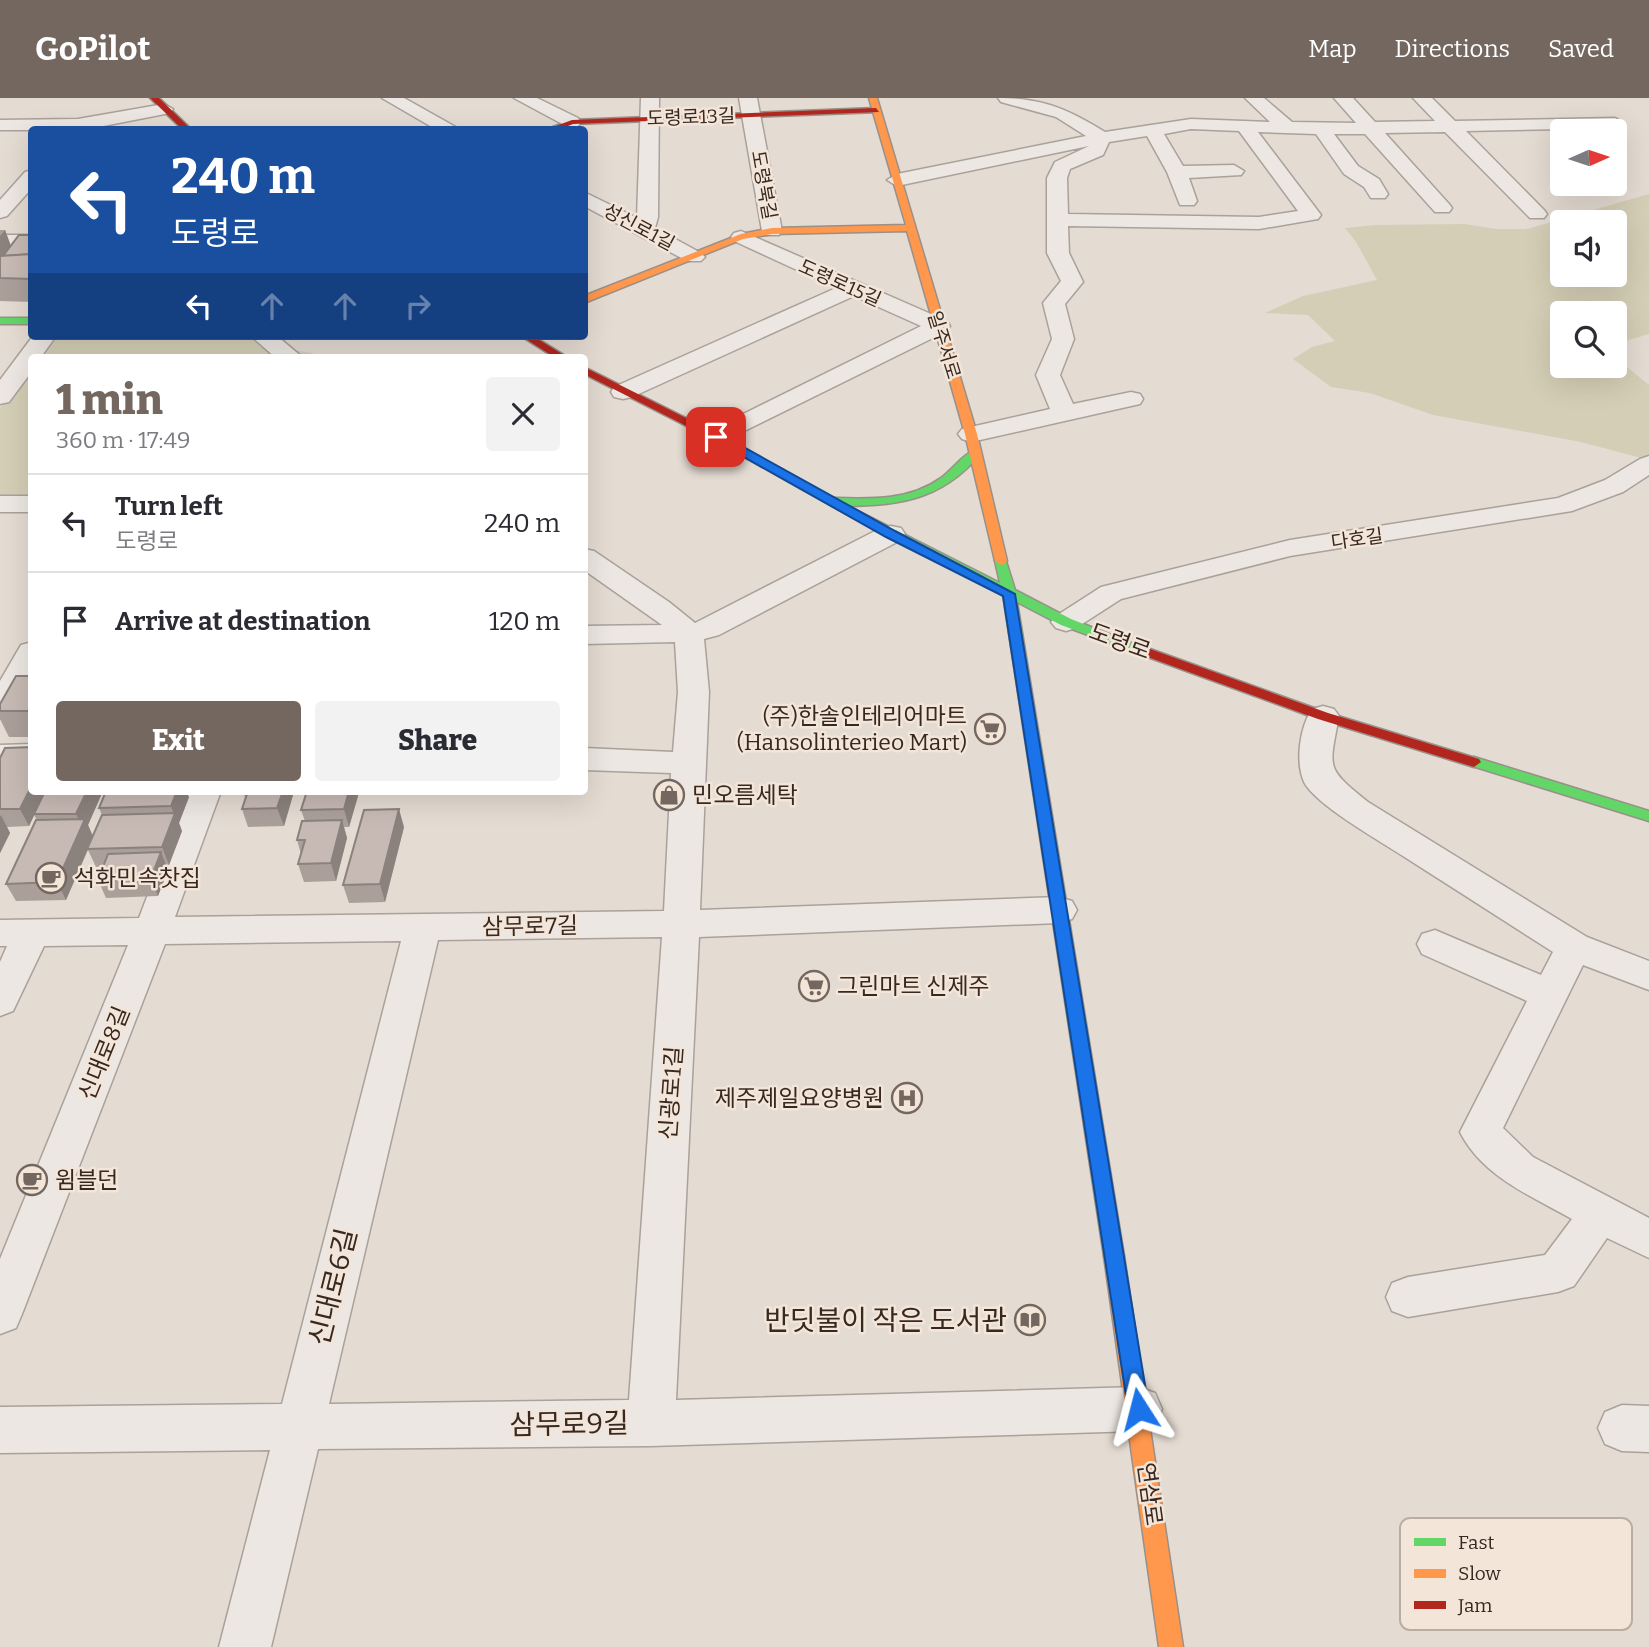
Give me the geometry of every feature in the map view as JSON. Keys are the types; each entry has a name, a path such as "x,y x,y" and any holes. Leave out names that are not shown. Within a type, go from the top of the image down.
{"main road":[{"path":"162,102 184,126"},
{"name":"도령로13길","path":"560,126 572,122 649,118 750,106 874,104"},
{"name":"일주서로","path":"874,104 973,444 1009,594"},
{"name":"도령로15길","path":"588,298 741,237 772,231 910,228"},
{"path":"0,321 28,321"},
{"path":"533,340 557,354"},
{"name":"도령로","path":"589,377 716,437 891,534 1066,622 1323,716 1649,816"},
{"path":"832,502 894,501 929,493 959,474 973,444"},
{"name":"연삼로","path":"1009,594 1139,1409 1171,1647"}],"street":[{"path":"391,98 444,126"},
{"path":"523,98 572,122"},
{"path":"644,230 648,217 650,98"},
{"path":"1007,98 1062,113 1102,138"},
{"path":"1254,98 1288,128"},
{"path":"1343,98 1442,208"},
{"path":"1422,98 1537,215"},
{"path":"78,126 162,102"},
{"name":"도령북길","path":"750,106 772,231"},
{"path":"897,180 1102,138 1191,124 1321,130 1450,126 1550,130"},
{"path":"0,125 38,126"},
{"path":"1058,220 1259,223 1311,215 1244,127"},
{"path":"1153,130 1177,172 1187,201"},
{"path":"1321,130 1351,170 1372,183 1378,194"},
{"path":"1064,413 1048,375 1063,339 1054,303 1072,282 1058,253 1058,178 1062,166 1096,151 1102,138"},
{"path":"1177,172 1234,171"},
{"path":"0,212 28,180"},
{"name":"성신로1길","path":"588,200 694,257"},
{"name":"도령로15길","path":"741,237 939,327"},
{"path":"0,242 28,241"},
{"path":"623,392 851,289"},
{"path":"716,437 939,327"},
{"path":"267,340 286,354"},
{"path":"0,397 28,359"},
{"path":"973,444 1064,413 1131,399"},
{"name":"다호길","path":"1066,622 1111,593 1290,548 1563,505 1614,486 1649,464"},
{"path":"0,504 28,504"},
{"path":"588,635 689,634 709,629 891,534"},
{"path":"588,560 675,620 689,634"},
{"name":"신광로1길","path":"651,1423 682,924 687,763 694,667 689,634"},
{"path":"0,708 28,658"},
{"path":"1323,716 1315,756 1320,780 1356,810 1406,844 1574,947 1649,976"},
{"path":"0,756 28,755"},
{"path":"588,759 687,763"},
{"name":"신대로8길","path":"0,1314 152,931 203,795"},
{"name":"삼무로7길","path":"16,933 682,924 1059,910"},
{"name":"신대로6길","path":"245,1647 423,927"},
{"path":"0,1001 16,933"},
{"path":"1434,944 1549,995"},
{"path":"1574,947 1480,1132 1518,1169 1599,1215 1649,1239"},
{"path":"1408,1297 1558,1272 1599,1215"},
{"name":"삼무로9길","path":"0,1430 651,1423 1139,1409"}],"shaded area":[{"path":"1649,194 1649,334 1627,340 1627,301 1550,301 1550,378 1627,378 1627,367 1649,385 1649,460 1581,442 1433,415 1370,393 1331,387 1293,359 1312,347 1335,341 1308,315 1265,313 1303,296 1377,280 1345,228 1465,224 1496,229 1527,229 1550,222 1550,287 1627,287 1627,210 1593,210"},
{"path":"50,340 275,340 276,347 314,354 41,354"},
{"path":"28,371 28,496 0,496 0,408"}],"building":[{"path":"19,235 28,235 28,254 3,256"},
{"path":"28,254 28,279 0,278 0,256"},
{"path":"16,676 28,676 28,711 0,711 0,704"},
{"path":"28,747 28,793 20,809 0,809 0,758 5,748"},
{"path":"43,795 85,795 76,814 34,814"},
{"path":"104,795 175,795 171,806 99,808"},
{"path":"247,795 282,795 277,808 242,809"},
{"path":"306,795 348,795 344,809 301,810"},
{"path":"399,809 380,884 343,885 364,810"},
{"path":"175,813 162,847 87,849 102,815"},
{"path":"85,819 57,882 6,884 36,820"},
{"path":"342,820 331,863 298,864 305,840 297,840 302,821"},
{"path":"161,852 151,878 98,880 108,854"}],"traffic: fast":[{"path":"0,321 28,321"},
{"path":"833,502 876,502 911,497 943,482 975,453"},
{"path":"854,513 1066,622 1139,649"},
{"path":"1001,561 1009,594 1114,1256"},
{"path":"1474,762 1649,816"}],"traffic: slow":[{"path":"873,98 971,434 1001,561"},
{"path":"588,298 741,237 772,231 910,228"},
{"path":"1114,1256 1171,1647"}],"traffic: jam":[{"path":"154,98 184,126"},
{"path":"560,126 572,122 876,110"},
{"path":"533,340 557,354"},
{"path":"588,372 716,437 854,513"},
{"path":"1139,649 1323,716 1474,762"}],"place":[{"name":"(주)한솔인테리어마트 (Hansolinterieo Mart)","path":"990,729"},
{"name":"민오름세탁","path":"669,795"},
{"name":"석화민속찻집","path":"51,878"},
{"name":"그린마트 신제주","path":"814,986"},
{"name":"제주제일요양병원","path":"907,1098"},
{"name":"윔블던","path":"32,1180"},
{"name":"반딧불이 작은 도서관","path":"1030,1320"}],"route":[{"path":"716,437 891,534 1009,594 1139,1409"}]}
